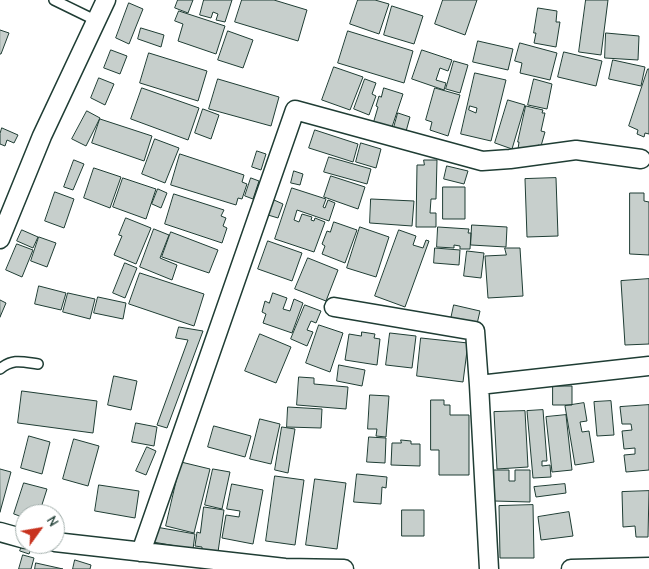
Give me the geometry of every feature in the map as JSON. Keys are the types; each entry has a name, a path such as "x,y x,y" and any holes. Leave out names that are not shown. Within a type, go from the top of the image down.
{"street":[{"path":"0,239 42,136 106,0"},
{"path":"141,552 295,110 482,162 576,150 640,158"},
{"path":"334,307 475,331 490,569"},
{"path":"479,385 649,366"},
{"path":"0,532 15,536"},
{"path":"65,543 285,568 344,569"},
{"path":"571,569 649,567"}],"lane":[{"path":"54,0 97,21"},
{"path":"0,369 13,361 38,364"}],"building":[{"path":"178,0 193,0 188,13 175,8"},
{"path":"204,0 232,0 225,22 216,20 218,14 213,12 211,18 200,15"},
{"path":"242,0 274,0 307,10 298,41 235,22"},
{"path":"358,0 375,0 389,4 379,34 350,24"},
{"path":"443,0 477,0 465,35 435,24"},
{"path":"586,0 608,0 601,55 579,52"},
{"path":"129,3 143,9 129,44 116,38"},
{"path":"392,6 423,16 414,44 384,35"},
{"path":"538,8 557,11 556,22 560,22 556,47 534,43"},
{"path":"179,11 225,26 216,54 178,41 183,24 175,21"},
{"path":"141,28 164,35 161,47 138,39"},
{"path":"0,30 9,33 1,54 0,54"},
{"path":"228,31 253,40 243,68 218,60"},
{"path":"348,31 413,51 404,83 338,63"},
{"path":"606,33 639,36 638,60 605,58"},
{"path":"478,41 513,49 508,70 473,62"},
{"path":"520,43 557,53 550,80 520,73 522,63 515,61"},
{"path":"111,50 127,56 120,74 104,68"},
{"path":"422,50 452,60 448,71 440,68 436,80 446,83 444,90 412,79"},
{"path":"564,52 602,61 596,86 558,77"},
{"path":"149,53 207,71 198,101 140,83"},
{"path":"613,60 645,67 641,86 609,79"},
{"path":"454,61 468,65 460,93 446,89"},
{"path":"334,67 363,77 350,110 322,100"},
{"path":"648,69 649,134 645,133 644,137 637,134 638,130 629,126"},
{"path":"475,73 506,80 491,141 461,134","holes":["470,106 477,108 476,113 469,110"]},
{"path":"99,78 114,84 105,105 91,98"},
{"path":"218,79 279,97 271,126 209,109"},
{"path":"365,79 376,83 372,94 376,96 369,115 354,109"},
{"path":"534,79 552,84 547,109 528,105"},
{"path":"142,88 199,108 188,140 131,119"},
{"path":"384,88 403,94 391,130 373,124 379,96 381,97"},
{"path":"435,88 460,95 448,136 430,130 432,122 426,120"},
{"path":"508,100 525,105 512,149 495,143"},
{"path":"526,106 543,110 542,113 545,113 541,131 545,132 541,146 538,145 536,153 518,149"},
{"path":"203,109 219,115 211,139 195,133"},
{"path":"87,111 100,118 86,146 72,139"},
{"path":"398,113 410,117 405,135 393,131"},
{"path":"100,119 152,136 144,161 92,143"},
{"path":"2,128 18,135 14,143 7,140 5,146 0,144"},
{"path":"315,130 358,144 353,162 309,148"},
{"path":"155,139 179,148 165,183 142,174"},
{"path":"361,143 381,149 376,168 356,162"},
{"path":"257,151 266,154 261,170 252,167"},
{"path":"180,154 244,175 242,182 247,184 242,199 238,198 236,205 171,185"},
{"path":"329,157 371,169 367,184 324,172"},
{"path":"74,160 84,164 73,190 64,187"},
{"path":"424,160 437,160 436,199 431,199 430,213 436,213 436,227 416,227 417,165 424,165"},
{"path":"447,166 468,171 464,184 444,179"},
{"path":"94,168 121,177 110,208 84,198"},
{"path":"294,171 303,174 300,185 291,183"},
{"path":"331,176 365,187 358,209 324,197"},
{"path":"123,178 156,189 146,219 113,207"},
{"path":"251,178 259,181 253,199 245,196"},
{"path":"556,178 558,236 527,237 525,179"},
{"path":"443,187 465,187 465,219 443,219"},
{"path":"292,188 326,199 323,207 325,208 328,200 335,203 329,221 297,210 294,220 299,222 302,214 312,217 311,220 314,221 315,218 325,222 314,252 275,239"},
{"path":"158,189 167,193 161,208 152,204"},
{"path":"55,192 74,199 64,228 45,221"},
{"path":"630,193 644,193 644,201 649,202 649,255 630,254"},
{"path":"174,194 224,210 221,216 226,218 223,226 227,228 222,243 165,224"},
{"path":"371,199 414,201 412,226 370,223"},
{"path":"274,200 283,204 278,218 268,215"},
{"path":"126,218 151,228 136,264 114,255 122,236 119,235"},
{"path":"334,222 357,230 345,263 322,254 325,246 322,244 327,231 330,232"},
{"path":"472,225 507,227 506,247 471,245"},
{"path":"360,227 389,237 376,277 347,268"},
{"path":"438,227 469,229 468,233 471,233 470,249 460,249 460,246 454,245 454,248 437,247"},
{"path":"154,229 169,235 160,258 177,265 172,280 140,267"},
{"path":"22,230 38,237 33,248 17,241"},
{"path":"399,230 416,236 413,245 423,248 426,240 429,241 405,307 375,296"},
{"path":"171,232 218,250 209,273 162,257"},
{"path":"39,237 56,243 47,267 31,261"},
{"path":"268,241 302,253 292,281 258,269"},
{"path":"17,244 33,250 22,277 6,270"},
{"path":"435,248 460,250 459,265 434,263"},
{"path":"505,248 520,248 523,296 488,298 485,256 506,255"},
{"path":"467,251 484,253 481,278 464,276"},
{"path":"308,258 338,270 326,301 295,289"},
{"path":"125,263 137,268 125,298 113,293"},
{"path":"140,273 204,294 194,326 129,304"},
{"path":"649,279 649,344 625,345 621,281"},
{"path":"39,286 66,293 61,310 35,304"},
{"path":"68,293 95,299 90,319 63,312"},
{"path":"273,293 287,298 283,309 290,311 294,299 303,303 292,333 263,323 266,314 262,312 265,301 269,303"},
{"path":"98,297 126,303 123,319 94,313"},
{"path":"0,300 6,303 0,317"},
{"path":"305,305 321,311 316,323 311,321 307,330 313,332 307,346 291,339"},
{"path":"454,305 480,311 477,324 451,319"},
{"path":"319,325 343,333 330,372 306,363"},
{"path":"179,327 203,331 167,428 157,425 188,340 176,338"},
{"path":"362,332 375,334 374,338 380,339 377,365 345,360 349,334 361,336"},
{"path":"390,333 416,336 412,368 386,365"},
{"path":"260,334 291,347 276,383 245,371"},
{"path":"421,338 468,343 463,382 417,376"},
{"path":"339,365 365,370 362,386 337,381"},
{"path":"114,376 137,381 131,410 108,405"},
{"path":"299,377 314,378 314,384 348,387 346,409 297,405"},
{"path":"553,386 572,386 572,405 553,405"},
{"path":"22,391 97,401 93,433 18,423"},
{"path":"370,395 389,396 386,437 376,436 377,429 368,429"},
{"path":"431,400 444,400 444,405 450,405 450,415 469,415 469,475 439,475 439,450 431,450"},
{"path":"611,401 614,435 597,436 594,402"},
{"path":"584,403 587,421 580,422 582,432 589,431 594,462 575,465 565,406"},
{"path":"649,405 649,470 626,472 624,455 635,454 635,448 624,449 622,431 632,430 631,424 622,424 620,407"},
{"path":"288,407 322,409 321,428 287,427"},
{"path":"543,410 547,461 542,461 542,466 550,465 551,477 533,478 527,411"},
{"path":"525,411 528,467 497,469 494,412"},
{"path":"566,415 572,470 552,472 546,417"},
{"path":"260,419 280,424 271,464 250,459"},
{"path":"136,423 157,427 154,446 132,442"},
{"path":"214,426 251,436 245,457 208,447"},
{"path":"282,427 295,429 288,473 275,470"},
{"path":"29,436 50,442 42,474 21,468"},
{"path":"369,437 386,438 385,463 367,462"},
{"path":"74,439 99,446 88,486 63,479"},
{"path":"401,440 411,441 411,444 420,444 420,466 391,465 392,443 401,443"},
{"path":"147,447 156,451 146,475 136,471"},
{"path":"181,462 210,469 194,533 166,526"},
{"path":"0,469 11,472 0,512"},
{"path":"213,469 230,472 222,509 205,505"},
{"path":"494,470 509,470 509,481 515,481 515,470 530,470 530,502 494,501"},
{"path":"357,474 387,477 386,488 382,487 381,504 354,502"},
{"path":"275,476 304,480 295,545 266,541"},
{"path":"315,479 346,483 337,549 306,545"},
{"path":"24,483 47,489 42,504 17,504"},
{"path":"232,484 263,490 253,544 222,538 226,515 239,517 240,511 227,509"},
{"path":"565,484 566,493 536,497 534,487"},
{"path":"99,485 139,491 135,518 95,511"},
{"path":"649,491 648,537 636,537 635,526 623,527 622,492"},
{"path":"533,505 534,558 500,558 499,506"},
{"path":"204,507 224,510 218,552 202,550 202,547 195,546 197,532 200,533"},
{"path":"402,510 424,510 424,536 402,536"},
{"path":"569,512 573,536 541,540 538,517"},
{"path":"156,527 195,534 193,549 153,542"},
{"path":"23,555 34,558 31,569 19,569"},
{"path":"75,560 91,565 90,569 73,569"},
{"path":"36,563 63,569 35,569"}]}
